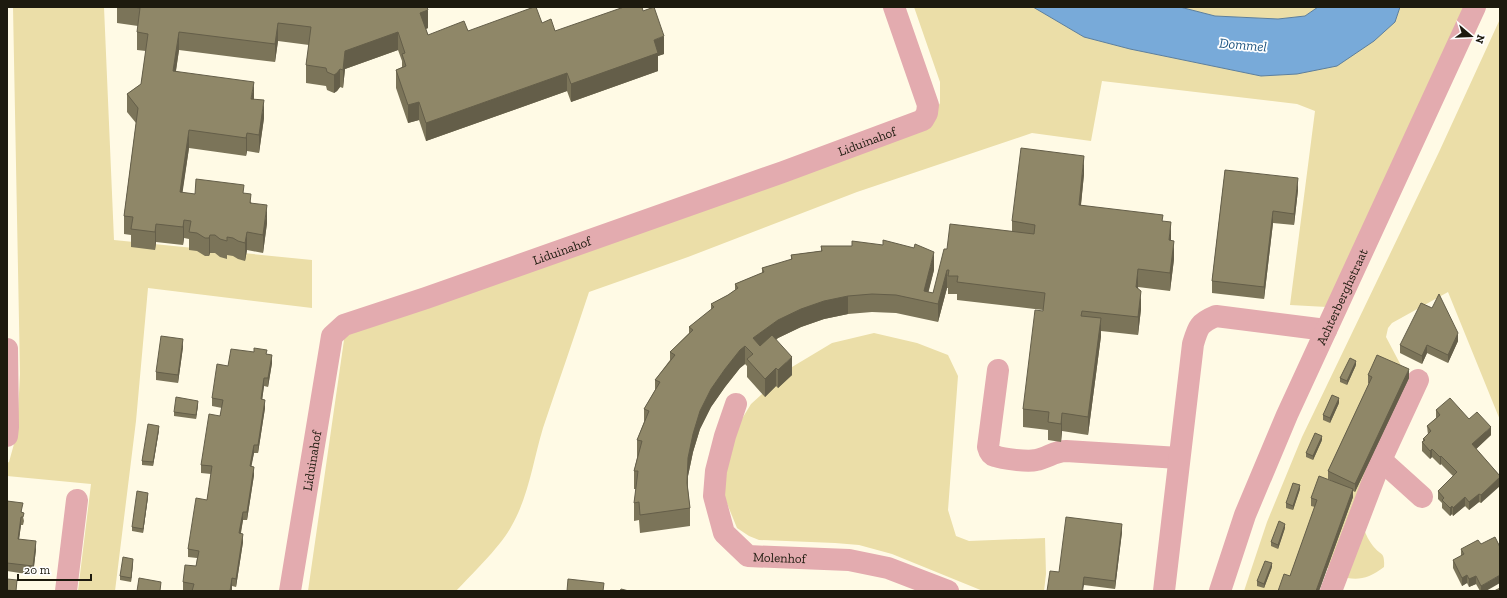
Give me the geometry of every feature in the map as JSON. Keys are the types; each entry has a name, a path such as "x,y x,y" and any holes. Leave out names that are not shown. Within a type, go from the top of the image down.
{"street":[{"name":"Liduinahof","path":"290,591 332,336 344,325 426,298 783,172 923,120 927,113 928,105 894,7"},
{"name":"Achterberghstraat","path":"1220,591 1245,515 1287,415 1475,7"},
{"path":"1164,591 1193,344 1197,329 1204,321 1216,316 1326,330"},
{"path":"7,350 7,436"},
{"path":"998,370 988,447 989,451 995,456 1028,461 1037,460 1058,451 1066,451 1180,458"},
{"path":"1331,591 1381,460 1418,380"},
{"name":"Molenhof","path":"736,404 725,436 716,471 714,496 724,533 748,556 849,560 888,568 948,591"},
{"path":"1381,460 1422,497"},
{"path":"66,591 77,500"}],"shaded area":[{"path":"13,7 104,7 114,240 312,260 312,308 148,288 136,421 115,591 78,591 91,484 7,476 7,463 9,462 17,433 20,374"},
{"path":"914,7 1033,7 1084,37 1130,49 1261,76 1297,74 1395,22 1400,7 1470,7 1327,307 1290,305 1315,111 1297,104 1102,81 1091,141 1032,133 857,192 688,257 589,292 543,428 522,503 506,535 478,568 456,591 308,591 345,333 931,119 940,103 940,82"},
{"path":"1180,7 1318,7 1305,16 1278,19 1215,16"},
{"path":"1500,19 1500,420 1448,292 1392,323 1388,328 1386,337 1406,375 1364,529 1372,544 1382,554 1384,558 1384,567 1368,576 1354,579 1339,575 1324,565 1286,591 1244,591 1267,522 1302,437 1439,152"},
{"path":"874,333 917,343 948,355 958,376 948,510 956,536 969,541 1045,538 1046,574 1044,591 983,591 892,554 859,545 759,540 749,536 737,528 724,496 723,478 737,427 751,404 792,367 832,343"}],"water":[{"name":"Dommel","path":"1033,7 1180,7 1215,16 1278,19 1305,16 1318,7 1400,7 1395,22 1374,41 1337,66 1297,74 1261,76 1130,49 1084,37"}],"building":[{"path":"133,7 427,7 428,10 420,13 428,35 464,21 468,31 534,7 536,7 542,23 551,19 555,31 624,7 642,7 643,11 654,7 664,36 654,40 658,53 571,84 567,73 426,123 419,102 408,105 396,70 406,66 402,54 405,53 398,32 345,51 343,70 340,69 334,75 327,72 326,68 306,65 311,27 278,23 275,44 179,32 173,71 254,82 251,99 264,100 259,135 247,133 246,138 189,130 180,192 195,194 196,179 244,185 243,193 251,194 250,203 267,205 263,235 247,232 245,243 227,237 227,241 220,239 215,235 210,235 209,238 205,238 197,233 189,232 191,221 184,220 183,227 156,224 155,232 131,229 133,217 124,216 138,108 127,94 141,84 148,34 137,32 140,8"},
{"path":"1021,148 1084,156 1079,205 1163,215 1162,221 1171,222 1169,240 1174,241 1170,273 1138,269 1136,287 1141,291 1138,317 1082,311 1081,316 1101,318 1088,417 1062,413 1061,424 1048,422 1049,412 1023,409 1035,310 1043,311 1045,293 957,282 958,276 948,276 949,270 947,270 938,304 896,295 872,294 848,296 824,301 801,309 778,320 753,338 760,346 772,335 792,357 778,370 776,368 765,379 747,359 753,354 745,346 740,350 711,389 700,411 688,458 687,483 690,508 640,515 639,502 634,503 638,471 634,471 642,441 637,440 649,411 644,409 660,382 655,380 675,355 670,352 693,330 689,327 714,307 711,304 738,288 735,284 764,272 762,268 792,259 791,255 822,251 821,246 852,246 852,241 883,245 883,240 914,248 915,244 934,252 924,291 933,293 944,249 947,249 950,224 1034,234 1035,225 1012,221"},
{"path":"1225,170 1298,178 1294,214 1273,211 1264,287 1212,281"},
{"path":"1439,294 1458,333 1448,355 1427,345 1422,356 1400,345 1421,303 1432,308"},
{"path":"161,336 183,339 178,375 156,372"},
{"path":"254,348 267,350 266,354 272,355 268,378 264,378 261,399 265,400 258,445 254,445 250,466 254,467 247,512 243,512 239,533 243,534 236,579 232,578 230,591 192,591 194,584 183,582 185,565 196,566 199,551 188,549 196,498 207,500 212,466 201,465 209,414 220,416 223,400 212,398 217,364 228,366 231,349 254,352"},
{"path":"1377,355 1409,369 1355,484 1328,471 1372,377 1368,375"},
{"path":"1350,358 1356,361 1347,381 1340,378"},
{"path":"1332,395 1339,398 1330,418 1323,415"},
{"path":"176,397 198,401 196,415 174,412"},
{"path":"1450,398 1469,419 1477,412 1491,427 1472,444 1500,476 1481,495 1479,494 1469,502 1465,497 1453,508 1452,506 1450,508 1442,500 1444,498 1438,491 1457,472 1441,456 1440,457 1432,449 1430,451 1422,442 1431,431 1427,426 1440,415 1436,410"},
{"path":"148,424 159,426 153,462 142,461"},
{"path":"1315,433 1322,436 1313,456 1306,453"},
{"path":"1319,476 1353,489 1316,591 1278,591 1284,574 1290,576 1317,500 1311,498"},
{"path":"1293,483 1300,485 1293,506 1286,503"},
{"path":"137,491 148,493 143,529 132,527"},
{"path":"7,501 23,503 21,512 24,513 23,517 21,517 18,539 36,541 33,566 7,563"},
{"path":"1066,517 1122,524 1115,581 1084,577 1082,591 1047,591 1050,571 1059,572"},
{"path":"1279,521 1285,524 1278,545 1271,542"},
{"path":"1495,537 1500,547 1500,575 1481,586 1476,576 1469,579 1467,575 1462,578 1453,560 1464,554 1461,549 1478,540 1481,544"},
{"path":"123,557 133,559 131,578 120,576"},
{"path":"1265,561 1272,563 1264,584 1257,581"},
{"path":"139,578 161,582 160,591 137,591"},
{"path":"7,579 17,580 16,591 7,590"},
{"path":"568,579 604,583 603,591 567,591"}]}
